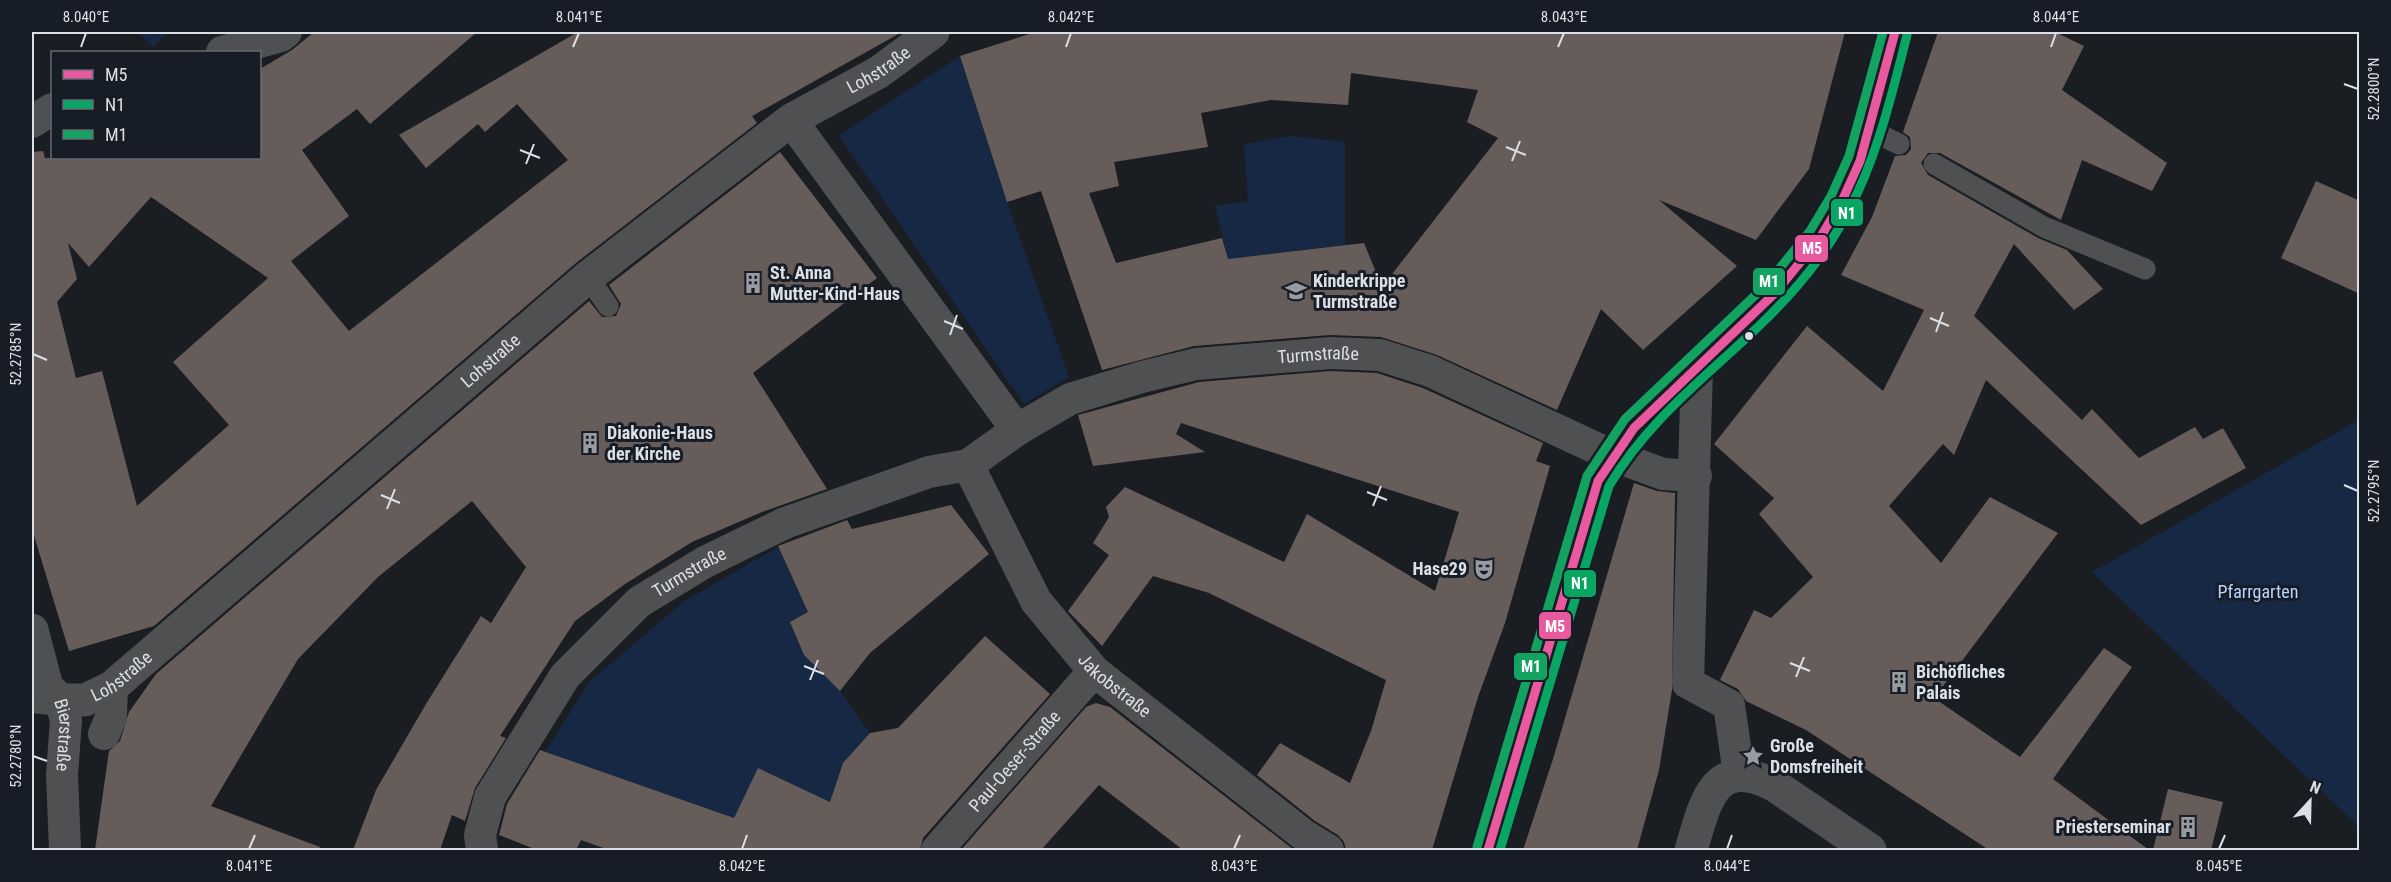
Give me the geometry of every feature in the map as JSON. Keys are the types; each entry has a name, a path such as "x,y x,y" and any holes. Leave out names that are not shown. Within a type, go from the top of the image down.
{"street":[{"path":"226,51 281,36 286,32"},
{"name":"Lohstraße","path":"46,698 85,700 112,687 588,277 791,120 879,72 933,32"},
{"path":"1488,850 1598,481 1611,455 1637,421 1776,293 1816,242 1885,137 1895,32"},
{"path":"32,122 51,110"},
{"path":"791,120 1017,430"},
{"name":"Turmstraße","path":"482,850 480,835 490,797 565,676 639,602 705,562 785,523 929,472 968,465 1017,430 1070,399 1142,377 1197,364 1331,353 1380,355 1430,371 1611,455"},
{"path":"1697,367 1688,683 1729,705 1739,774"},
{"path":"1611,455 1663,474 1695,476"},
{"name":"Jakobstraße","path":"968,465 1036,601 1094,671 1305,836 1328,850"},
{"name":"Bierstraße","path":"32,630 47,687 46,698 66,720 62,775 65,850"},
{"name":"Paul-Oeser-Straße","path":"937,850 1094,671"},
{"path":"104,734 111,717 112,687"},
{"path":"1691,850 1712,789 1725,778 1739,774 1758,777 1774,785 1870,850"}],"lane":[{"path":"1934,164 2044,227 2145,269"},
{"path":"588,277 608,306"}],"green space":[{"path":"138,32 169,32 153,47"},
{"path":"960,56 1007,202 1069,377 1024,404 839,136"},
{"path":"1290,136 1345,142 1345,245 1228,259 1215,206 1248,201 1244,144"},
{"name":"Pfarrgarten","path":"2359,420 2359,827 2092,572"},
{"path":"778,547 808,612 790,622 804,655 840,691 870,733 843,763 830,802 758,768 734,818 545,752 589,682 683,602"}],"building":[{"path":"314,32 477,32 370,124 357,109 302,150 349,216 291,261 349,331 568,160 517,104 485,132 478,124 426,168 399,135 578,32 902,32 752,116 757,123 576,263 154,626 69,651 32,529 32,152 43,151 45,158 51,159 261,159 261,68 292,50","holes":["151,197 268,278 173,362 229,425 137,506 102,371 76,378 57,302 77,279 68,243 89,267"]},
{"path":"1036,32 1845,32 1809,169 1756,240 1659,200 1737,266 1643,350 1601,309 1557,410 1437,355 1381,337 1330,335 1194,346 1102,370 1041,191 1007,202 960,56","holes":["1351,73 1478,90 1467,122 1498,138 1382,287 1364,243 1228,259 1222,238 1116,263 1089,193 1119,186 1114,162 1208,147 1201,113 1271,100 1348,105"]},
{"path":"1938,32 2055,32 2084,46 2062,90 2167,163 2152,191 2082,160 2061,220 1940,153 1928,153 1921,163 1928,175 2038,238 2067,250 2103,289 2074,310 2014,244 1974,316 2082,420 2092,409 2139,458 2195,427 2203,439 2223,428 2246,468 2141,525 1986,380 1954,455 1943,444 1889,506 1941,563 1990,497 2058,533 1934,698 2020,757 2104,648 2132,667 2053,779 2149,850 1989,850 1806,730 1746,701 1738,689 1720,680 1754,610 1771,618 1813,577 1759,514 1774,498 1714,444 1807,326 1883,391 1924,310 1841,275 1872,217 1895,156 1906,155 1911,149 1910,137 1903,132"},
{"path":"780,152 877,278 753,373 827,489 762,512 692,542 625,584 575,621 500,736 506,738 475,788 465,821 452,815 440,850 353,850 376,790 426,704 481,616 491,623 526,567 472,501 378,577 298,659 211,806 320,847 319,850 95,850 109,751 120,741 129,712 156,674 589,301 602,317 616,316 621,304 609,285"},
{"path":"2316,181 2360,201 2360,294 2281,258"},
{"path":"1331,371 1377,373 1423,388 1543,443 1536,461 1550,466 1505,623 1478,697 1432,850 1346,850 1344,842 1338,835 1315,821 1257,775 1280,743 1350,783 1371,731 1386,680 1209,593 1153,576 1102,646 1068,611 1109,555 1093,543 1109,517 1106,507 1125,487 1284,562 1307,514 1435,591 1459,512 1181,423 1176,434 1205,452 1093,466 1078,415 1199,382"},
{"path":"1634,483 1657,491 1675,493 1672,690 1659,770 1637,850 1523,850 1553,759"},
{"path":"951,505 989,554 870,653 840,691 804,655 790,622 808,612 778,546 847,520 852,529"},
{"path":"985,636 1050,694 923,838 920,850 609,850 581,840 576,850 537,850 499,835 507,804 540,750 734,818 758,768 830,802 843,763 870,733 898,728"},
{"path":"1096,703 1110,707 1294,850 1183,850 1099,785 1041,850 961,850 1086,707"},
{"name":"Priesterseminar","path":"2168,789 2223,802 2211,850 2153,850"}],"transit line":[{"name":"M1","path":"1477,847 1587,476 1625,419 1766,285 1810,231 1831,196 1849,156 1883,32"},
{"name":"M5","path":"1488,850 1598,481 1634,428 1775,293 1820,238 1842,201 1860,161 1895,32"},
{"name":"N1","path":"1500,850 1609,486 1641,440 1679,400 1793,291 1841,226 1872,157 1907,35"}],"place":[{"name":"St. Anna Mutter-Kind-Haus","path":"753,283"},
{"name":"Kinderkrippe Turmstraße","path":"1296,291"},
{"name":"Diakonie-Haus der Kirche","path":"590,443"},
{"name":"Hase29","path":"1484,569"},
{"name":"Bichöfliches Palais","path":"1899,682"},
{"name":"Große Domsfreiheit","path":"1753,756"},
{"name":"Priesterseminar","path":"2188,827"}]}
